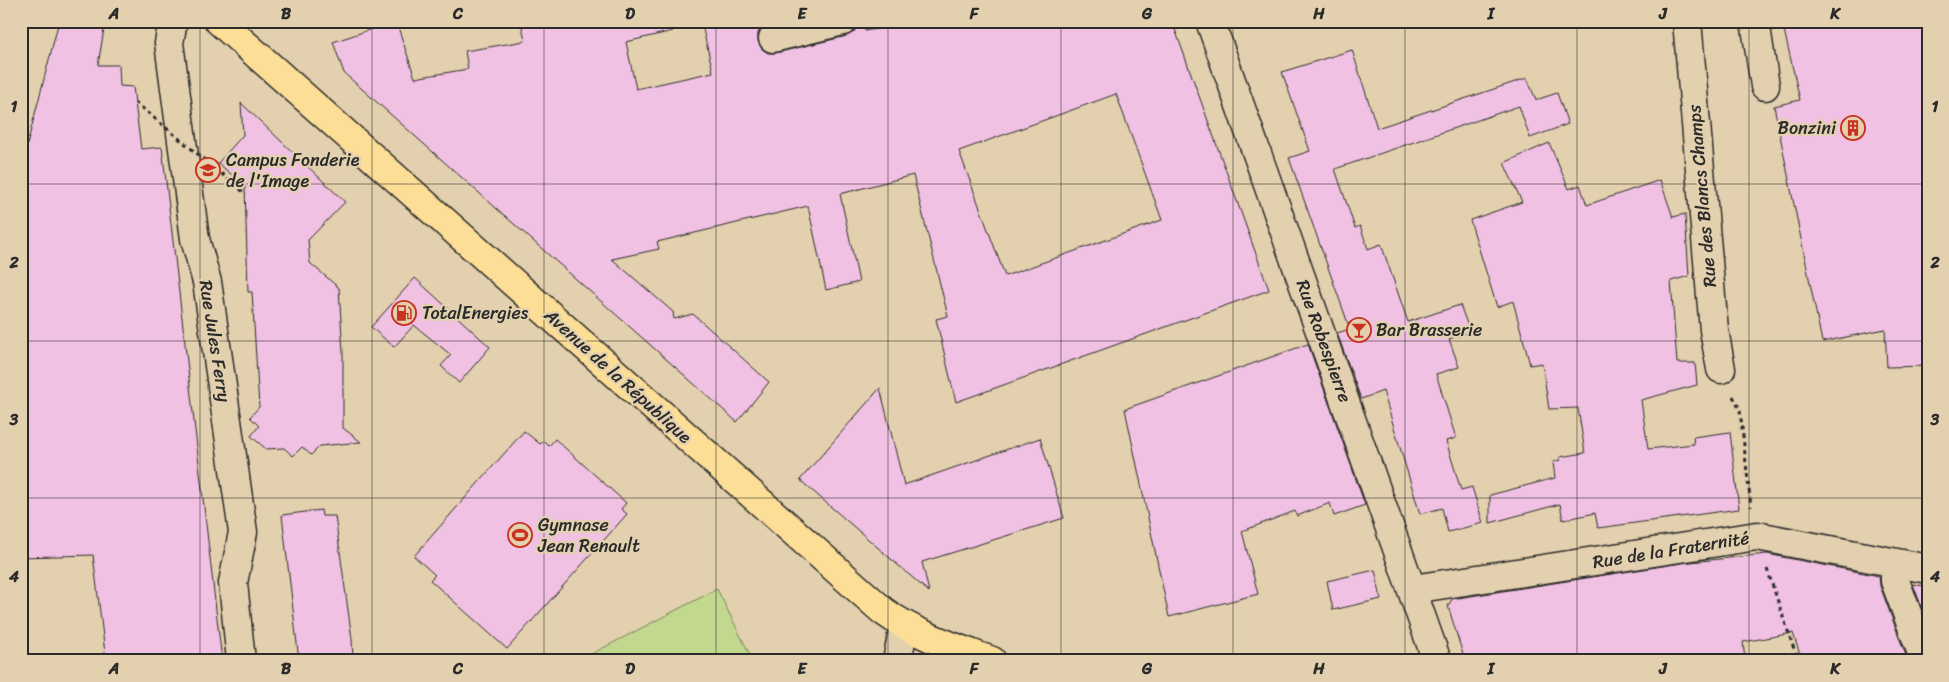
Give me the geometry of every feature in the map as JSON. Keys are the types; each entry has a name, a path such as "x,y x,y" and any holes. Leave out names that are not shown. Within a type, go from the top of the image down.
{"main road":[{"name":"Avenue de la République","path":"218,21 883,611 904,626 992,661"}],"street":[{"name":"Rue Jules Ferry","path":"173,21 169,43 195,239 208,282 243,532 233,584 240,661"},
{"path":"774,38 843,21"},
{"name":"Rue Robespierre","path":"1210,21 1413,589 1436,661"},
{"name":"Rue des Blancs Champs","path":"1687,21 1714,330 1721,369"},
{"path":"1755,21 1765,86"},
{"name":"Rue de la Fraternité","path":"1413,589 1756,536 1928,569"},
{"path":"1895,564 1895,581 1925,661"},
{"path":"897,661 904,626"}],"path":[{"path":"135,102 246,194"},
{"path":"1721,369 1740,410 1756,536 1798,661"}],"green space":[{"path":"717,589 753,661 578,661"}],"building":[{"path":"59,21 103,21 101,27 104,29 98,65 119,65 120,86 133,87 141,149 162,147 222,661 106,661 93,555 21,557 21,168"},
{"path":"396,21 415,78 468,69 465,51 525,41 521,21 672,21 673,31 626,42 636,89 713,72 701,21 776,21 762,27 758,33 758,41 762,49 768,53 776,53 847,36 854,32 858,21 864,21 865,31 924,21 1172,21 1269,290 956,402 936,319 948,316 913,175 840,194 859,282 826,290 808,206 657,242 659,249 612,259 673,312 674,319 693,314 769,382 737,422 344,73 333,42","holes":["1116,94 1162,220 1005,276 959,151"]},
{"path":"1782,21 1928,21 1928,366 1887,367 1885,329 1822,342 1774,106 1800,100"},
{"path":"1352,50 1377,128 1527,78 1536,100 1557,93 1568,124 1530,138 1519,106 1335,169 1355,228 1360,226 1368,249 1381,244 1408,322 1460,305 1470,332 1449,339 1459,367 1436,374 1456,438 1446,441 1461,490 1472,487 1483,523 1448,532 1442,508 1420,514 1383,391 1361,399 1337,333 1350,329 1289,158 1310,151 1282,72"},
{"name":"Campus Fonderie de l'Image","path":"241,103 345,202 308,240 310,263 339,288 343,353 343,428 361,442 320,446 311,455 302,447 293,456 284,448 266,449 251,436 259,426 250,417 259,407 252,292 248,292 245,186 218,163 243,135"},
{"path":"1549,143 1569,189 1580,185 1587,205 1660,180 1673,217 1685,214 1689,276 1671,281 1677,363 1695,363 1697,385 1641,400 1648,449 1694,444 1693,437 1730,432 1739,509 1598,528 1595,513 1563,520 1560,504 1490,523 1490,495 1555,478 1553,462 1560,460 1560,457 1585,453 1578,408 1549,409 1542,363 1530,365 1513,301 1497,307 1470,220 1522,202 1504,163"},
{"path":"415,278 490,347 459,383 441,366 451,355 414,325 394,347 371,327"},
{"path":"1308,344 1365,505 1334,516 1330,503 1297,516 1295,511 1242,531 1258,594 1169,617 1125,409"},
{"path":"880,388 904,485 1040,438 1064,518 922,562 929,592 800,480"},
{"name":"Gymnase Jean Renault","path":"524,431 540,444 544,441 549,446 555,439 626,503 621,509 627,514 507,649 430,580 435,575 414,556"},
{"path":"321,510 322,516 335,516 352,639 353,660 351,661 299,661 282,515"},
{"path":"1767,554 1879,576 1880,586 1908,661 1802,661 1793,633 1743,642 1745,661 1465,661 1448,606 1452,599 1682,563"},
{"path":"1375,570 1381,599 1333,610 1327,581"},
{"path":"1913,584 1928,587 1928,624"}],"place":[{"name":"Bonzini","path":"1853,128"},
{"name":"Campus Fonderie de l'Image","path":"208,170"},
{"name":"TotalEnergies","path":"404,313"},
{"name":"Bar Brasserie","path":"1359,330"},
{"name":"Gymnase Jean Renault","path":"520,535"}]}
